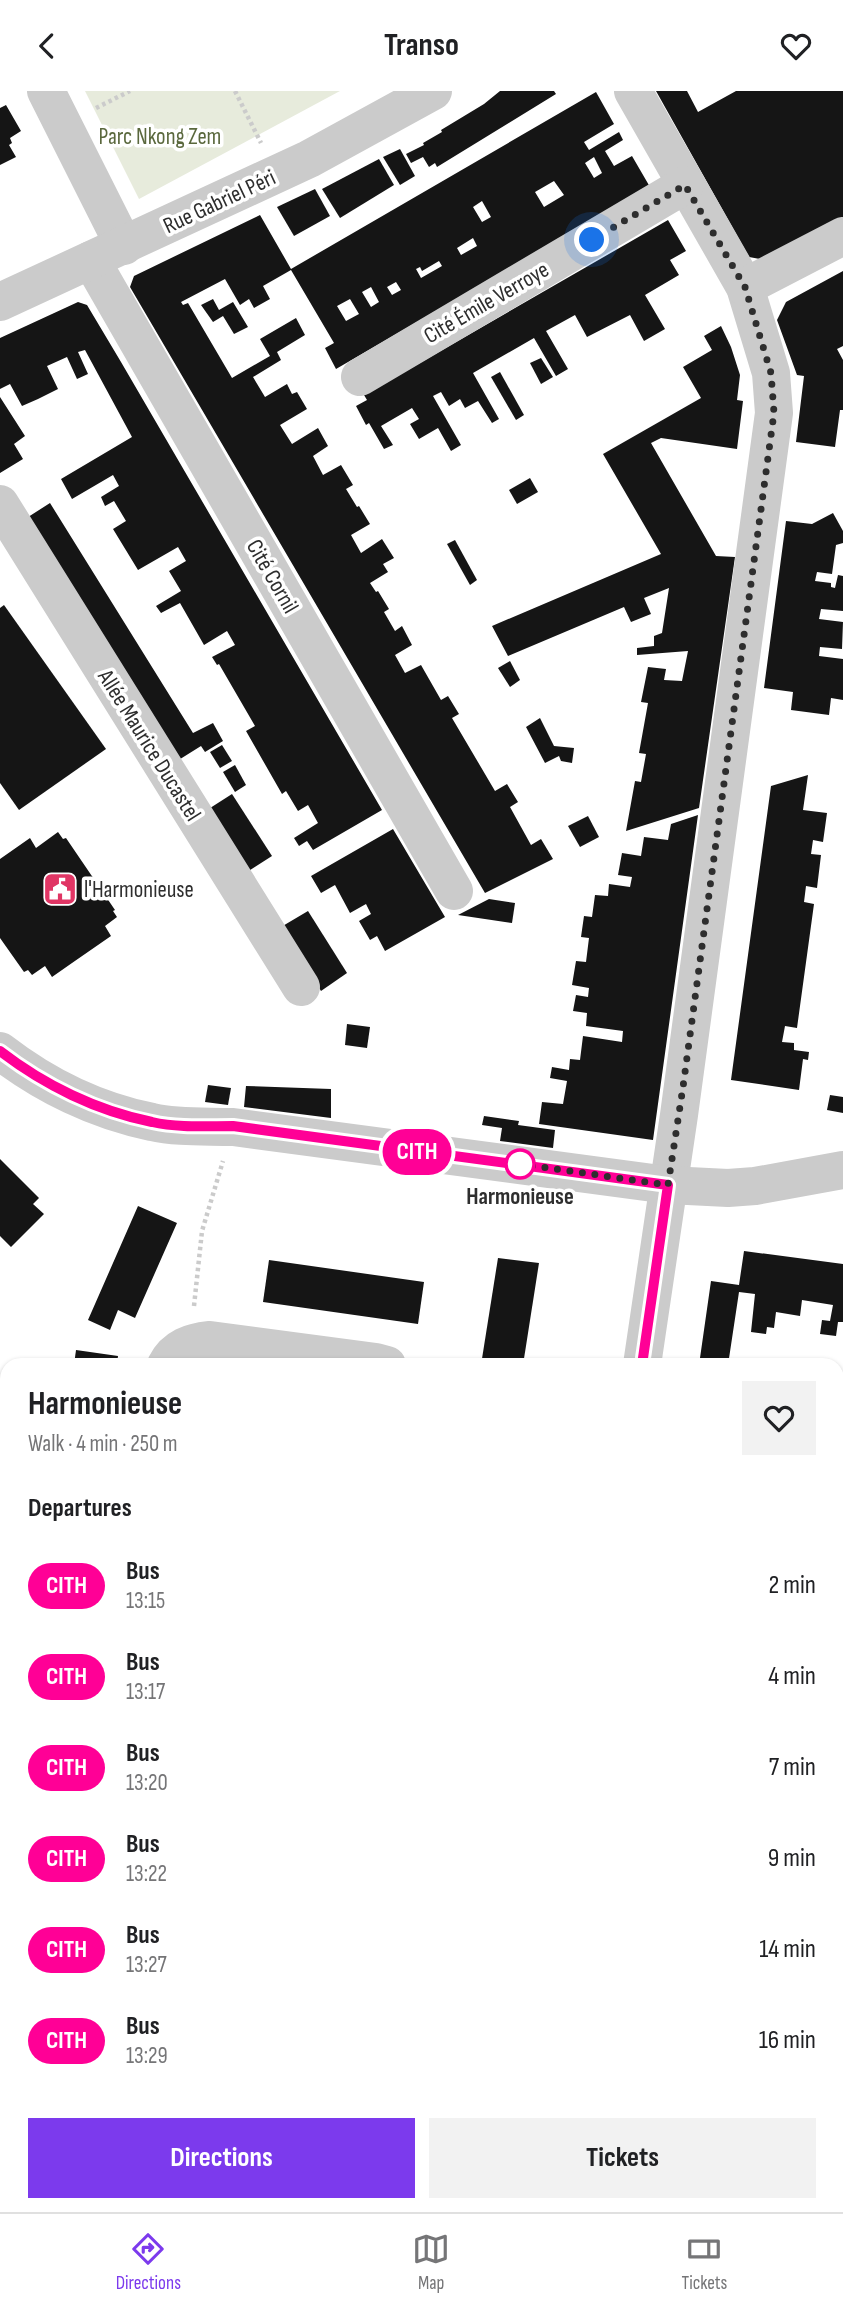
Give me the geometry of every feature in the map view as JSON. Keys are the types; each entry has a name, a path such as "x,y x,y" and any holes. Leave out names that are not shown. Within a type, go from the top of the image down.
{"street":[{"name":"Cité Cornil","path":"46,91 107,253 454,891"},
{"name":"Rue Gabriel Péri","path":"0,302 350,138 433,91"},
{"path":"633,91 745,287 771,373 774,393 773,431 643,1358"},
{"name":"Cité Émile Verroye","path":"360,377 685,185"},
{"path":"745,287 843,236"},
{"name":"Allée Maurice Ducastel","path":"0,504 301,986"},
{"path":"0,1051 57,1087 110,1110 172,1125 233,1126 668,1185 728,1188 755,1186 843,1170"},
{"path":"178,1354 210,1340 353,1358"}],"path":[{"path":"234,91 276,174"},
{"path":"178,1354 202,1231 233,1126"}],"green space":[{"name":"Parc Nkong Zem","path":"85,91 340,91 139,199"}],"building":[{"path":"500,91 554,91 556,94 437,167 435,163 429,167 423,157 411,163 406,154 424,145 423,143 442,132 441,130"},
{"path":"656,91 687,91 698,112 736,91 843,91 843,217 765,260 749,257"},
{"path":"596,92 614,124 584,142 589,150 619,132 623,140 605,151 614,166 632,156 650,187 336,369 325,348 334,343 291,270 263,286 270,299 254,308 249,299 240,305 225,279 181,302 183,305 188,303 232,378 270,356 260,339 296,318 305,335 277,352 281,360 253,377 265,397 287,384 292,394 297,392 307,409 280,425 292,444 318,428 328,446 313,456 323,475 341,465 353,485 346,489 370,524 351,535 361,553 382,539 394,558 383,564 388,572 370,583 389,609 384,612 395,631 402,626 412,645 395,655 405,673 421,665 441,700 448,696 459,714 452,718 495,791 507,784 518,802 510,807 531,845 541,839 553,859 485,893 130,287 134,276 260,215 291,269","holes":["594,157 602,173 594,178 585,163","554,181 564,195 544,207 535,192","482,201 491,217 482,222 473,207","473,238 477,246 461,255 457,248","439,261 442,266 421,278 416,269 420,267 422,271","396,282 401,290 392,295 387,287","371,287 379,302 371,307 362,292","350,299 359,314 346,321 337,306"]},
{"path":"6,105 21,131 10,138 12,143 9,145 16,157 0,165 0,108"},
{"path":"400,149 415,176 400,185 383,157"},
{"path":"379,159 394,185 340,218 322,189"},
{"path":"315,189 330,216 294,236 277,207"},
{"path":"668,220 686,251 670,260 679,275 645,295 665,329 644,341 630,315 587,337 575,315 546,331 568,369 556,376 534,338 473,373 499,419 492,423 478,401 465,408 460,399 449,406 441,392 433,396 461,445 451,451 438,428 419,439 410,424 419,419 412,408 381,426 393,445 384,449 369,423 366,425 356,406 367,400 364,395"},
{"path":"843,271 843,346 837,349 843,360 843,410 840,410 835,447 796,442 804,376 797,375 777,320 786,302"},
{"path":"213,299 219,310 233,302 248,327 234,334 223,316 213,322 201,305"},
{"path":"78,302 87,305 382,810 313,850 307,841 299,846 294,838 318,823 308,805 298,811 286,791 282,794 246,731 255,726 219,664 217,665 212,657 235,645 227,631 204,645 180,603 161,613 156,606 181,591 169,571 186,561 178,547 138,570 113,529 126,521 114,501 105,506 101,497 119,486 113,475 72,499 61,479 132,437 85,350 78,352 88,374 77,379 67,357 47,366 58,389 38,399 22,406 10,384 0,389 0,338"},
{"path":"721,326 740,375 737,400 743,401 737,449 661,438 651,443 716,556 735,557 699,808 626,831 635,781 641,782 646,754 639,753 648,703 641,702 648,667 666,669 664,680 682,681 688,651 637,655 637,648 654,646 654,636 662,633 669,588 644,598 651,614 631,622 624,607 508,656 492,626 661,554 603,454 701,398 683,367 712,350 704,336"},
{"path":"541,358 553,377 541,384 530,363"},
{"path":"500,372 524,415 516,420 491,377"},
{"path":"0,397 25,436 14,444 23,459 0,473"},
{"path":"530,478 538,492 517,504 509,490"},
{"path":"50,503 193,733 213,723 223,741 205,752 201,746 177,761 25,519"},
{"path":"833,513 843,531 843,543 836,545 832,574 817,572 815,581 831,583 831,587 835,588 838,575 843,576 843,611 821,609 819,619 843,622 842,649 820,647 819,656 843,659 843,700 831,698 829,715 791,710 793,692 764,688 786,521 812,524"},
{"path":"455,540 477,580 470,585 447,544"},
{"path":"4,605 106,749 19,810 0,783 0,608"},
{"path":"510,661 520,680 510,687 498,668"},
{"path":"540,718 554,746 574,748 572,763 561,761 559,756 545,763 526,727"},
{"path":"222,745 232,761 220,768 210,752"},
{"path":"235,765 246,785 235,792 223,772"},
{"path":"808,775 803,810 827,813 823,842 813,840 811,854 821,855 817,888 806,886 804,902 814,904 797,1028 785,1026 782,1042 794,1043 794,1050 809,1052 808,1060 803,1059 799,1090 731,1080 771,786"},
{"path":"232,794 272,856 247,872 207,810"},
{"path":"698,815 653,1140 539,1124 542,1102 563,1104 567,1081 550,1078 552,1067 569,1070 570,1059 580,1060 583,1036 622,1042 623,1031 586,1026 587,1013 573,1011 576,995 588,997 589,988 572,985 576,961 586,962 589,938 581,937 584,916 592,917 595,895 608,896 609,884 630,887 632,877 618,875 622,853 641,856 644,837 668,840 671,824"},
{"path":"588,816 599,837 580,847 568,826"},
{"path":"393,829 445,917 385,951 377,936 370,940 359,921 371,914 366,904 350,913 335,885 321,893 311,876"},
{"path":"58,832 63,839 66,838 115,910 113,911 117,917 105,926 111,936 52,977 45,966 32,975 28,970 24,972 0,938 0,859 30,838 36,848"},
{"path":"489,899 515,903 512,923 458,915"},
{"path":"308,911 347,973 321,991 281,927"},
{"path":"347,1024 370,1027 367,1048 345,1045"},
{"path":"208,1085 231,1088 228,1105 205,1102"},
{"path":"246,1086 331,1089 331,1118 244,1107"},
{"path":"830,1095 843,1097 843,1113 827,1110"},
{"path":"484,1116 519,1121 518,1125 555,1130 553,1148 500,1141 502,1128 482,1125"},
{"path":"0,1159 39,1198 33,1204 44,1214 11,1247 0,1236"},
{"path":"138,1206 177,1223 135,1318 118,1310 110,1330 88,1320"},
{"path":"744,1251 843,1264 843,1322 838,1322 836,1336 820,1334 822,1320 830,1321 833,1305 802,1300 800,1316 776,1312 774,1328 767,1327 766,1334 751,1332 755,1294 739,1292 729,1358 700,1358 711,1281 739,1285"},
{"path":"498,1258 539,1263 524,1358 482,1358"},
{"path":"269,1260 424,1282 418,1324 263,1302"},
{"path":"76,1350 118,1356 118,1358 75,1358"}],"bus line":[{"name":"CITH","path":"0,1051 37,1076 80,1099 151,1122 233,1126 668,1185 643,1358"}],"place":[{"name":"l'Harmonieuse","path":"60,889"},
{"name":"Harmonieuse","path":"520,1164"}],"route":[{"path":"520,1164 668,1185 773,431 774,393 771,373 752,306 745,287 685,185 592,240"}]}
